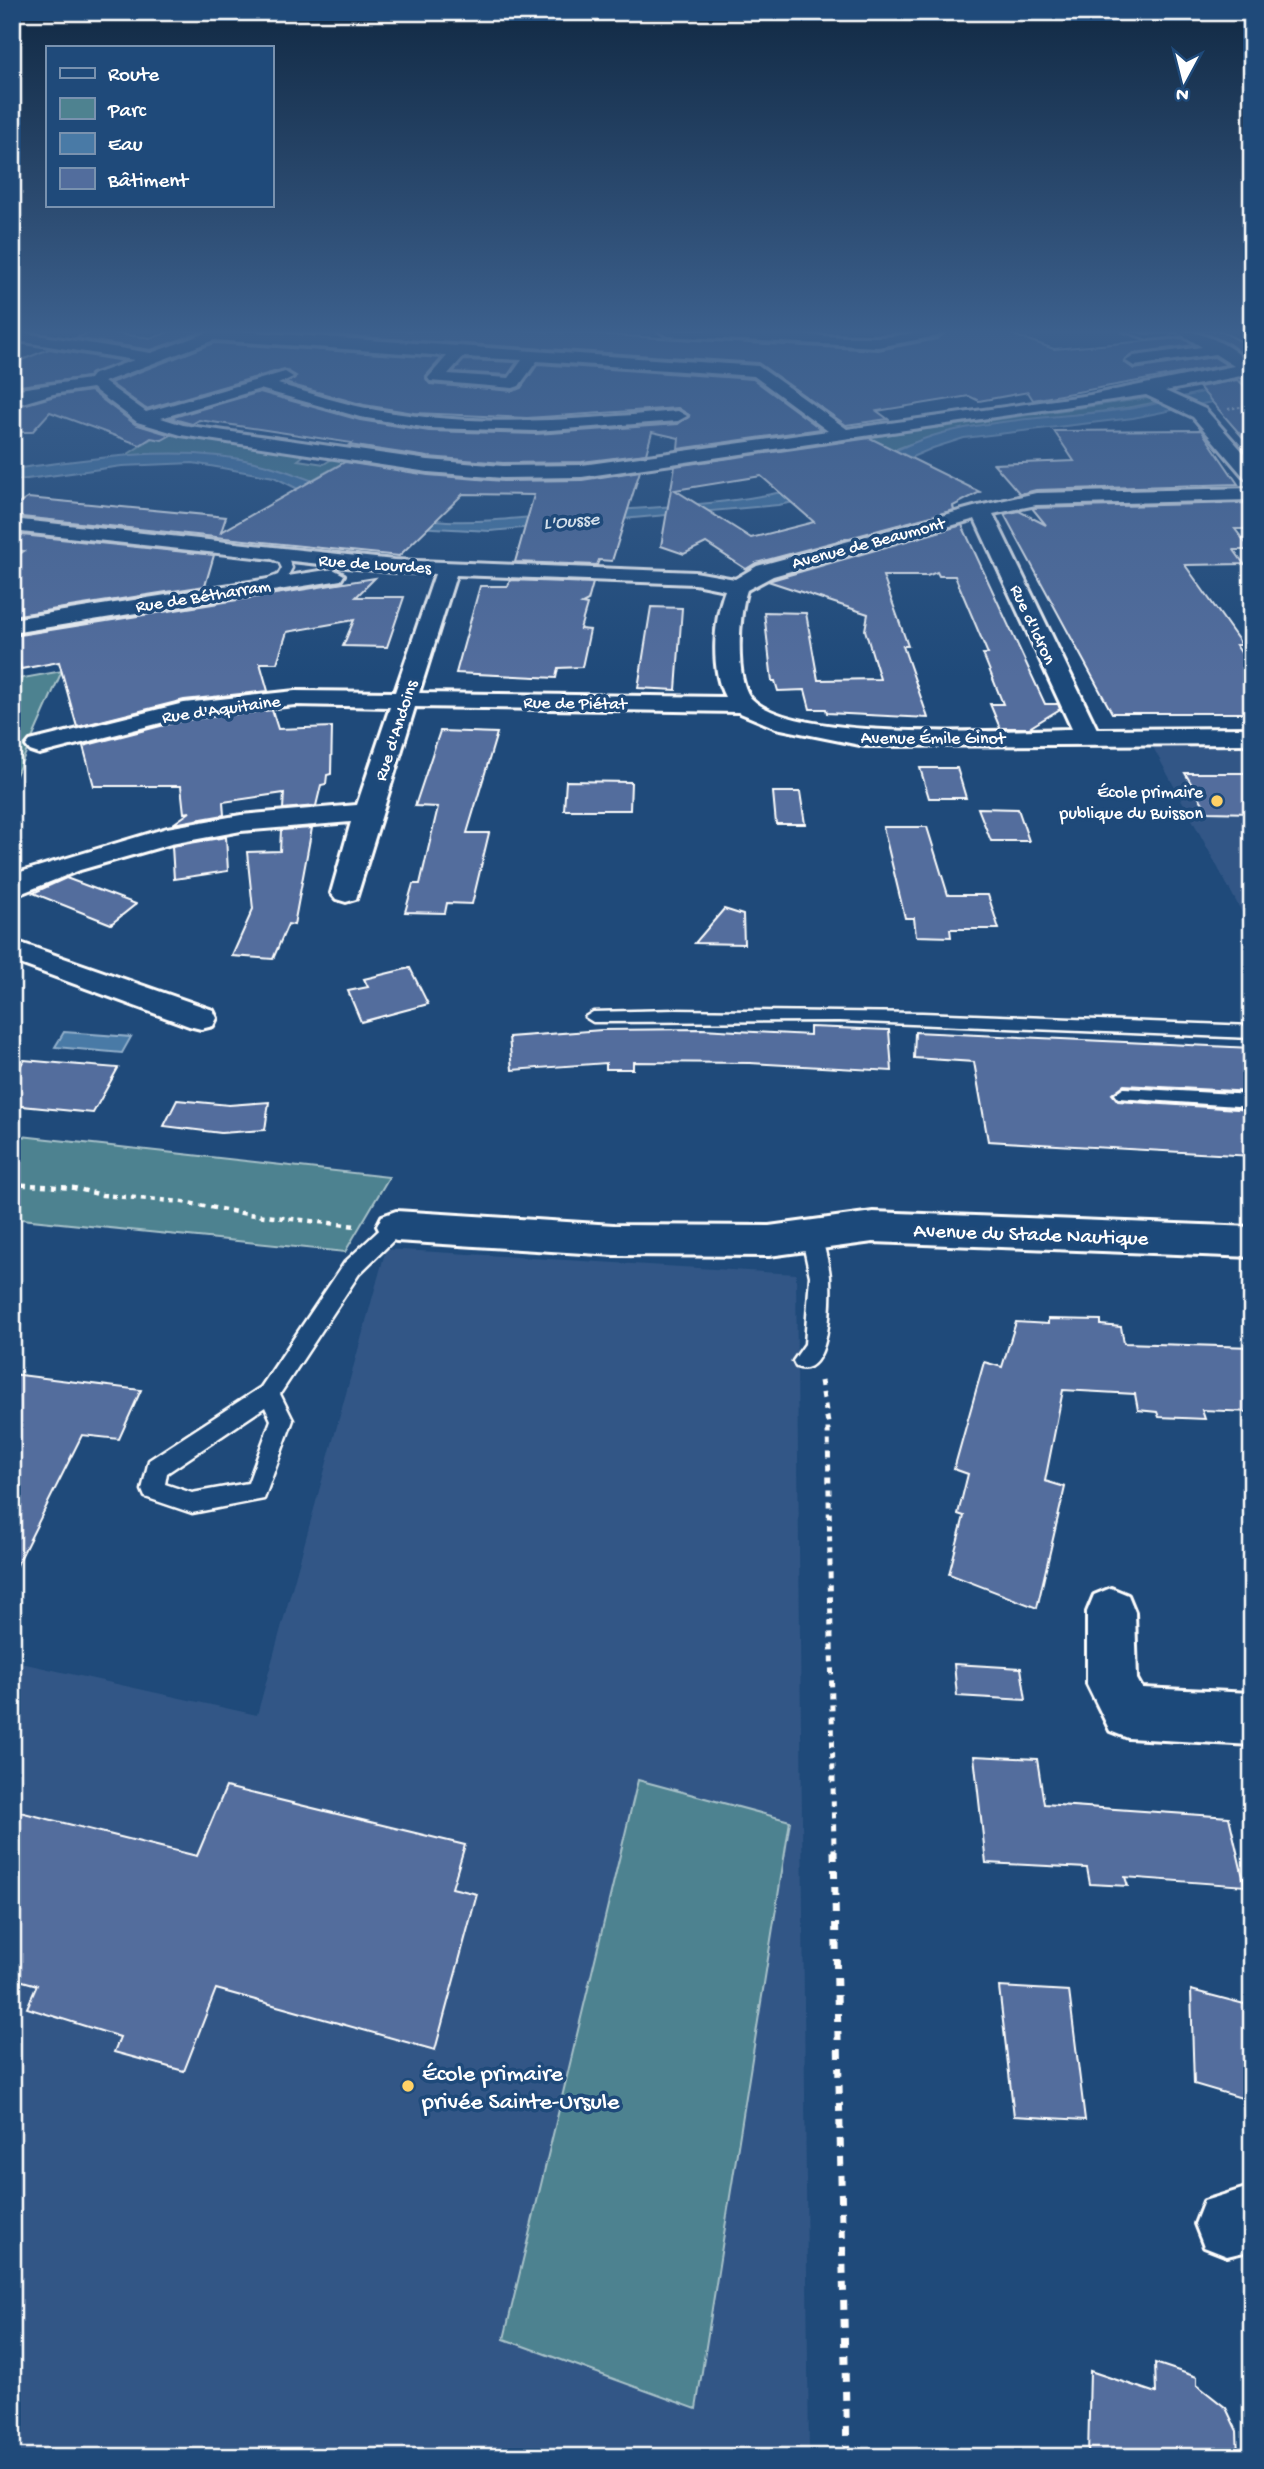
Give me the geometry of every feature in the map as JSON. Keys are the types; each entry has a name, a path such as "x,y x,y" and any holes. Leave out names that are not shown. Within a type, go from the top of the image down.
{"street":[{"path":"291,446 428,466 503,472 582,471 773,446"},
{"path":"708,446 717,455"},
{"path":"1227,446 1252,474"},
{"name":"Avenue de Beaumont","path":"738,586 765,571 981,511 1036,499 1113,495 1252,494"},
{"name":"Rue d'Idron","path":"981,511 1088,737"},
{"name":"Rue de Lourdes","path":"12,525 394,566 695,578 738,586"},
{"name":"Rue de Bétharram","path":"12,626 394,566"},
{"name":"Rue d'Andoins","path":"346,893 368,812 448,568"},
{"path":"738,586 730,602 729,665 733,688 745,705"},
{"name":"Rue d'Aquitaine","path":"39,746 184,710 295,698 406,698"},
{"name":"Rue de Piétat","path":"406,698 745,705"},
{"name":"Avenue Émile Ginot","path":"745,705 828,734 865,738 1252,736"},
{"path":"12,888 24,880 70,863 167,836 241,823 368,812"},
{"path":"12,950 103,985 201,1018"},
{"name":"Avenue du Stade Nautique","path":"396,1226 614,1240 769,1241 873,1227 1252,1242"},
{"path":"1111,1612 1112,1684 1128,1713 1252,1719"}],"lane":[{"path":"257,586 282,577 287,568 285,560 269,554"},
{"path":"593,1017 712,1013 858,1015 1252,1032"},
{"path":"1124,1094 1252,1101"},
{"path":"269,1393 282,1420 256,1492 191,1503 153,1490 157,1467 269,1393 352,1268 396,1226"},
{"path":"809,1354 820,1276 811,1234"}],"path":[{"path":"12,1184 183,1202 284,1219 369,1227 396,1226"},
{"path":"809,1354 828,1423 828,1569 833,1620 831,1701 847,2457"}],"shaded area":[{"name":"École primaire publique du Buisson","path":"1252,746 1252,931 1153,747"},
{"name":"École primaire privée Sainte-Ursule","path":"386,1249 796,1274 809,2457 12,2457 12,1661 257,1715"}],"green space":[{"path":"140,446 263,446 307,453 298,460 324,464 335,457 350,459 310,481 265,466 219,457 125,456"},
{"path":"867,446 906,446 880,456"},
{"path":"62,671 12,784 12,680"},
{"path":"12,1135 389,1177 345,1252 12,1218"},
{"path":"638,1780 790,1821 696,2409 504,2339"}],"water":[{"name":"L'Ousse","path":"906,446 939,446 816,498 778,505 490,531 415,527 346,513 274,477 193,463 122,466 12,481 12,469 104,457 198,454 259,463 398,512 422,518 465,521 734,500 793,490 854,470"},
{"path":"64,1032 131,1037 122,1053 55,1047"}],"building":[{"path":"357,446 648,446 646,454 582,462 503,463 428,457"},
{"path":"813,446 887,446 980,492 953,506 954,510 756,563 746,569 706,543 684,554 661,546 675,466","holes":["761,476 814,522 751,538 675,490"]},
{"path":"1064,446 1212,446 1238,484 1036,490 1020,494 994,464 1074,461"},
{"path":"345,462 428,475 503,481 582,480 640,471 612,561 599,560 597,565 515,562 534,495 463,494 399,556 12,516 12,508 28,498 226,517 221,532"},
{"path":"1245,503 1252,511 1252,529 1235,529 1251,550 1234,550 1244,564 1185,565 1242,645 1236,645 1252,669 1252,713 1112,713 1004,514 1019,511 1046,525 1032,508"},
{"path":"962,525 1045,704 1058,704 1060,709 1029,728 1000,728 990,704 1003,704 983,654 988,654 955,576 939,576 937,572 927,576 883,576 908,646 903,646 928,718 827,713 826,709 810,709 805,690 778,691 775,681 772,681 764,612 806,613 818,680 880,679 865,630 868,614 768,581"},
{"path":"12,534 214,555 205,586 12,616 12,559 24,551 12,550"},
{"path":"375,578 356,597 404,597 387,647 343,646 354,620 287,632 277,663 260,663 268,691 184,700 77,727 59,662 21,669 13,636"},
{"path":"510,580 593,583 588,601 582,604 587,605 580,629 590,630 582,667 558,668 556,678 456,673 480,586 508,586"},
{"path":"651,607 682,608 676,690 638,688"},
{"path":"272,710 278,729 332,727 331,774 327,775 326,784 321,785 316,806 283,809 284,793 223,802 224,815 173,824 190,812 184,813 181,786 94,786 83,746 184,720"},
{"path":"440,731 497,733 467,833 489,833 472,904 447,903 445,913 405,912 413,884 420,884 438,807 415,806"},
{"path":"920,768 957,768 966,798 929,798"},
{"path":"1185,773 1252,773 1252,813 1208,812"},
{"path":"566,781 631,782 630,810 564,810"},
{"path":"773,792 800,792 805,824 776,824"},
{"path":"978,808 1018,809 1029,841 991,841"},
{"path":"883,827 927,827 948,895 988,895 999,929 950,929 951,937 916,936 914,918 905,918"},
{"path":"312,828 294,925 288,924 273,959 232,956 253,909 247,852 280,851 281,830"},
{"path":"226,837 228,871 174,879 172,846"},
{"path":"66,878 136,904 111,924 33,893"},
{"path":"724,909 743,915 744,944 695,943"},
{"path":"410,968 428,1004 361,1022 348,991 368,987 364,979"},
{"path":"810,1027 889,1030 892,1071 750,1063 633,1062 633,1069 606,1069 606,1063 512,1070 509,1037 602,1030 702,1029 810,1035"},
{"path":"915,1032 1252,1048 1252,1092 1124,1085 1112,1094 1118,1101 1252,1110 1252,1156 988,1141 974,1062 914,1058"},
{"path":"24,1060 118,1068 93,1113 12,1105 12,1079"},
{"path":"177,1100 229,1105 269,1102 265,1130 221,1133 164,1126"},
{"path":"1048,1319 1101,1320 1101,1325 1121,1327 1124,1343 1252,1347 1252,1412 1202,1410 1205,1419 1159,1417 1157,1412 1138,1410 1135,1394 1063,1390 1045,1481 1065,1487 1037,1608 949,1574 964,1516 958,1514 968,1474 954,1469 984,1362 1002,1367 1016,1322 1048,1324"},
{"path":"12,1374 141,1390 119,1439 82,1435 12,1575"},
{"path":"954,1664 1021,1668 1026,1700 957,1696"},
{"path":"974,1756 1037,1759 1044,1804 1229,1817 1245,1886 1125,1877 1128,1886 1090,1884 1087,1868 986,1863"},
{"path":"226,1787 465,1845 452,1888 477,1894 435,2050 216,1989 184,2071 114,2052 120,2037 27,2008 37,1985 12,1978 12,1810 197,1856"},
{"path":"999,1987 1069,1991 1085,2120 1014,2116"},
{"path":"1191,1990 1252,2006 1252,2101 1194,2084"},
{"path":"1155,2363 1197,2377 1197,2385 1226,2408 1237,2431 1238,2457 1088,2457 1090,2371 1156,2393"}],"place":[{"name":"École primaire publique du Buisson","path":"1217,801"},
{"name":"École primaire privée Sainte-Ursule","path":"408,2086"}]}
